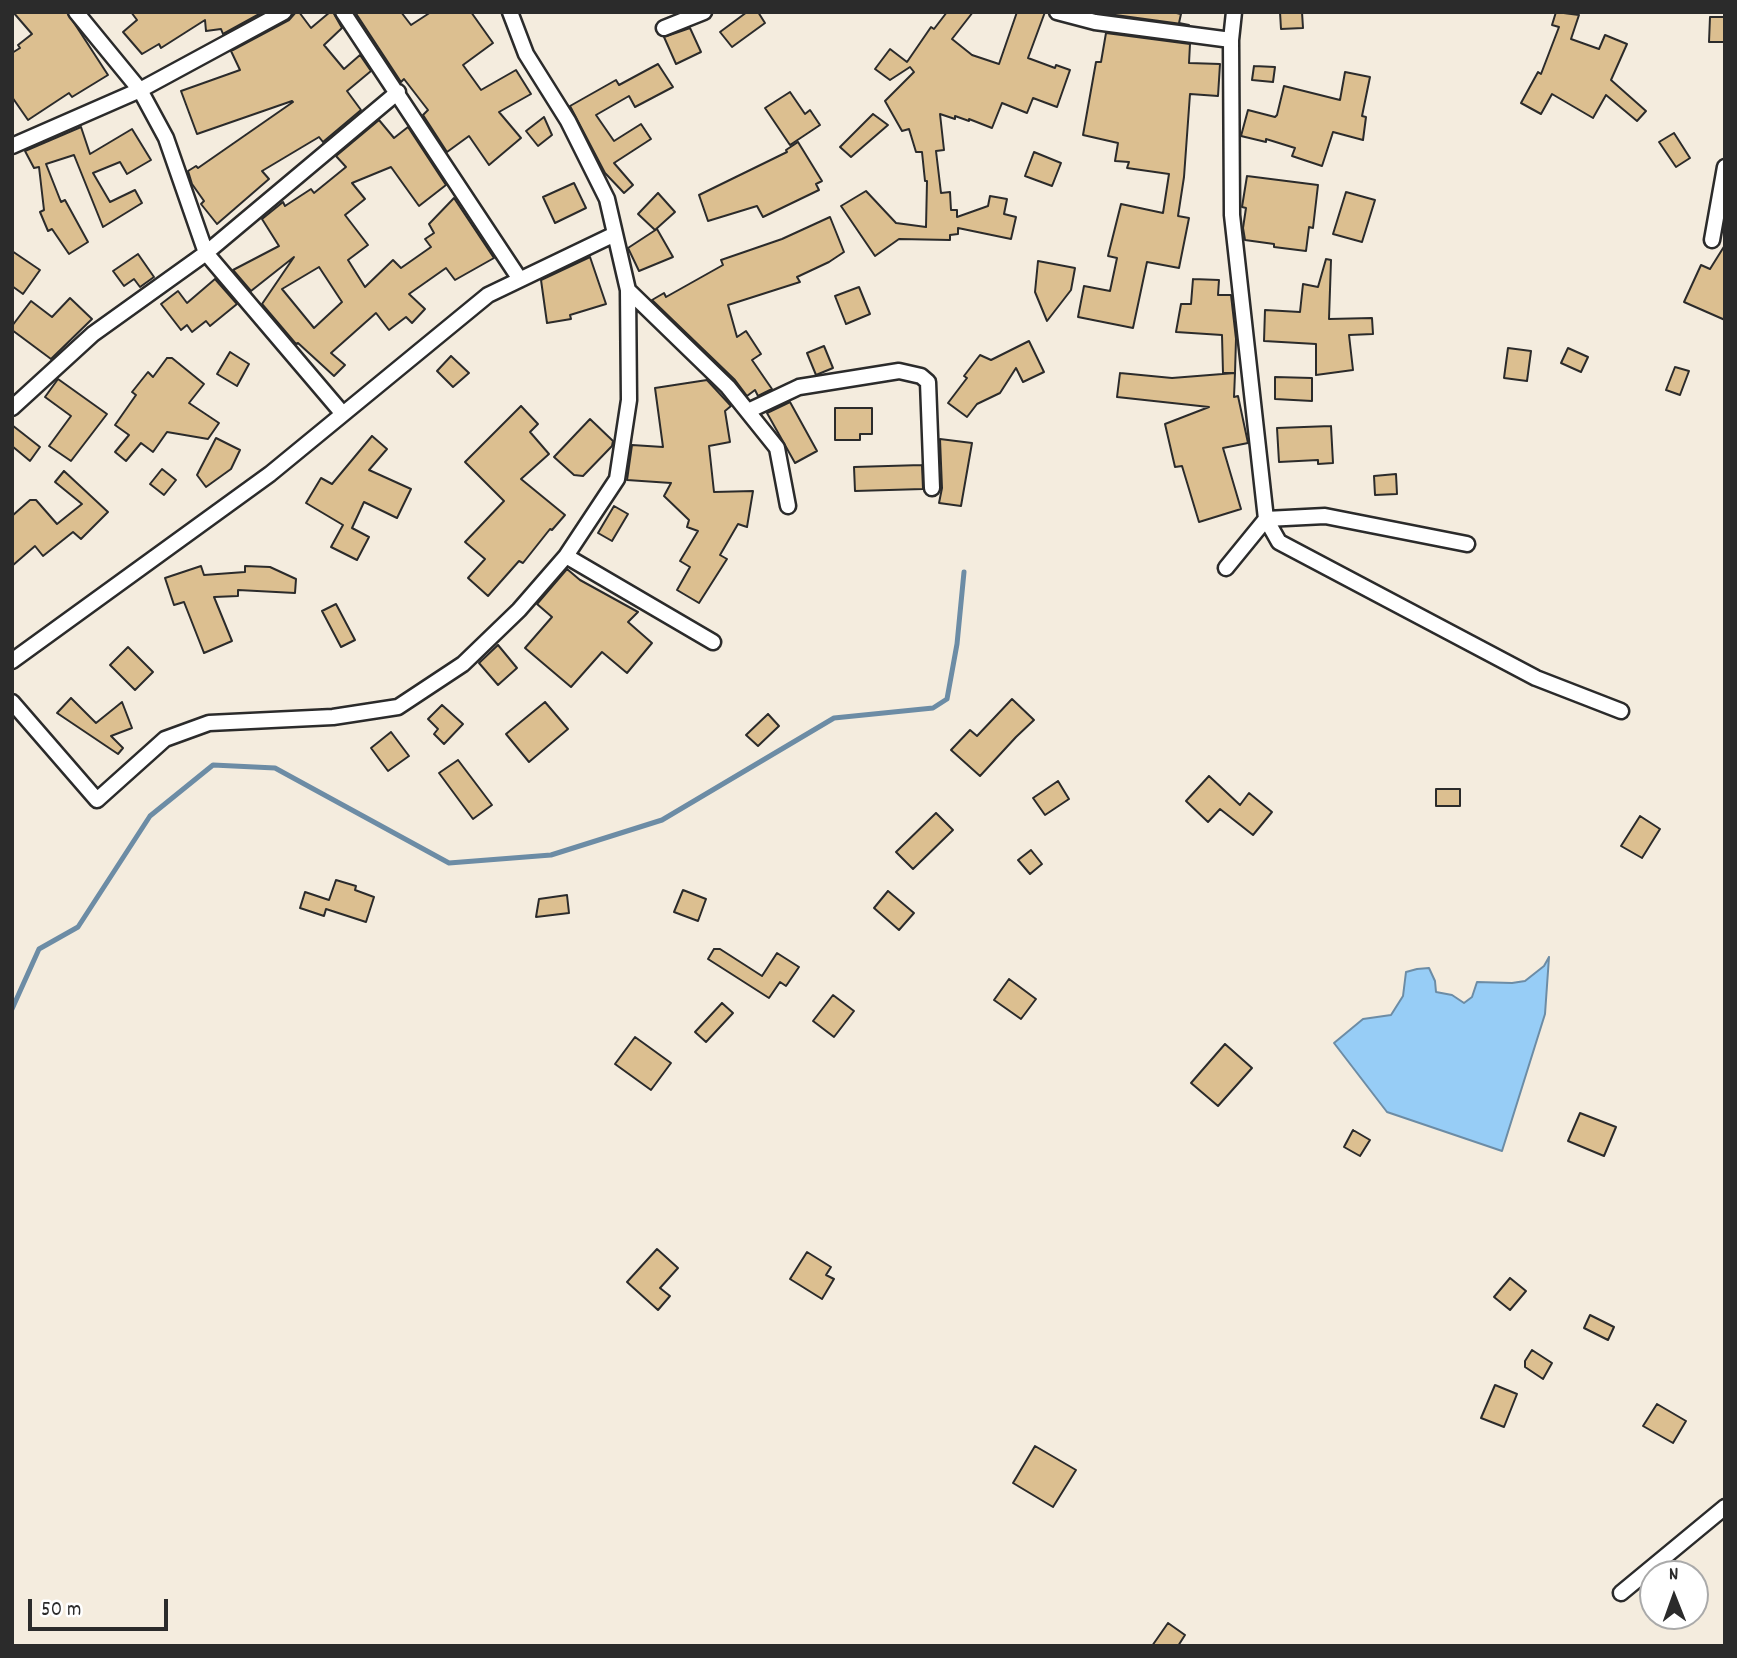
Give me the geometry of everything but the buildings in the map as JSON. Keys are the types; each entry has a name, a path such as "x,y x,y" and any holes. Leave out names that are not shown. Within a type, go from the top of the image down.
{"street":[{"path":"76,12 140,90 166,138 206,253 343,414"},
{"path":"12,146 140,90 284,12"},
{"path":"343,12 519,278"},
{"path":"12,702 97,800 165,739 209,723 334,718 398,707 463,664 519,610 566,556 617,479 629,400 628,290 607,200 568,121 526,54 510,12"},
{"path":"664,28 704,12"},
{"path":"1057,12 1095,22 1231,40"},
{"path":"1234,12 1231,40 1233,215 1266,519 1279,542 1536,678 1621,711"},
{"path":"13,406 93,334 206,253 398,92"},
{"path":"1712,240 1725,167"},
{"path":"12,661 270,474 488,295 615,234"},
{"path":"628,290 728,387 777,448 788,506"},
{"path":"748,411 799,387 899,371 921,376 928,382 932,488"},
{"path":"1226,568 1266,519 1325,516 1467,544"},
{"path":"566,556 713,642"},
{"path":"1620,1593 1725,1507"}],"water":[{"path":"1549,957 1545,1014 1502,1151 1387,1112 1334,1043 1363,1019 1391,1015 1403,996 1406,972 1429,968 1435,981 1436,992 1452,995 1464,1003 1472,997 1477,982 1525,981 1544,966"}],"waterway":[{"path":"12,1009 39,949 78,927 150,816 213,765 275,768 449,863 551,855 662,820 834,718 933,708 947,699 957,644 964,572"}]}
